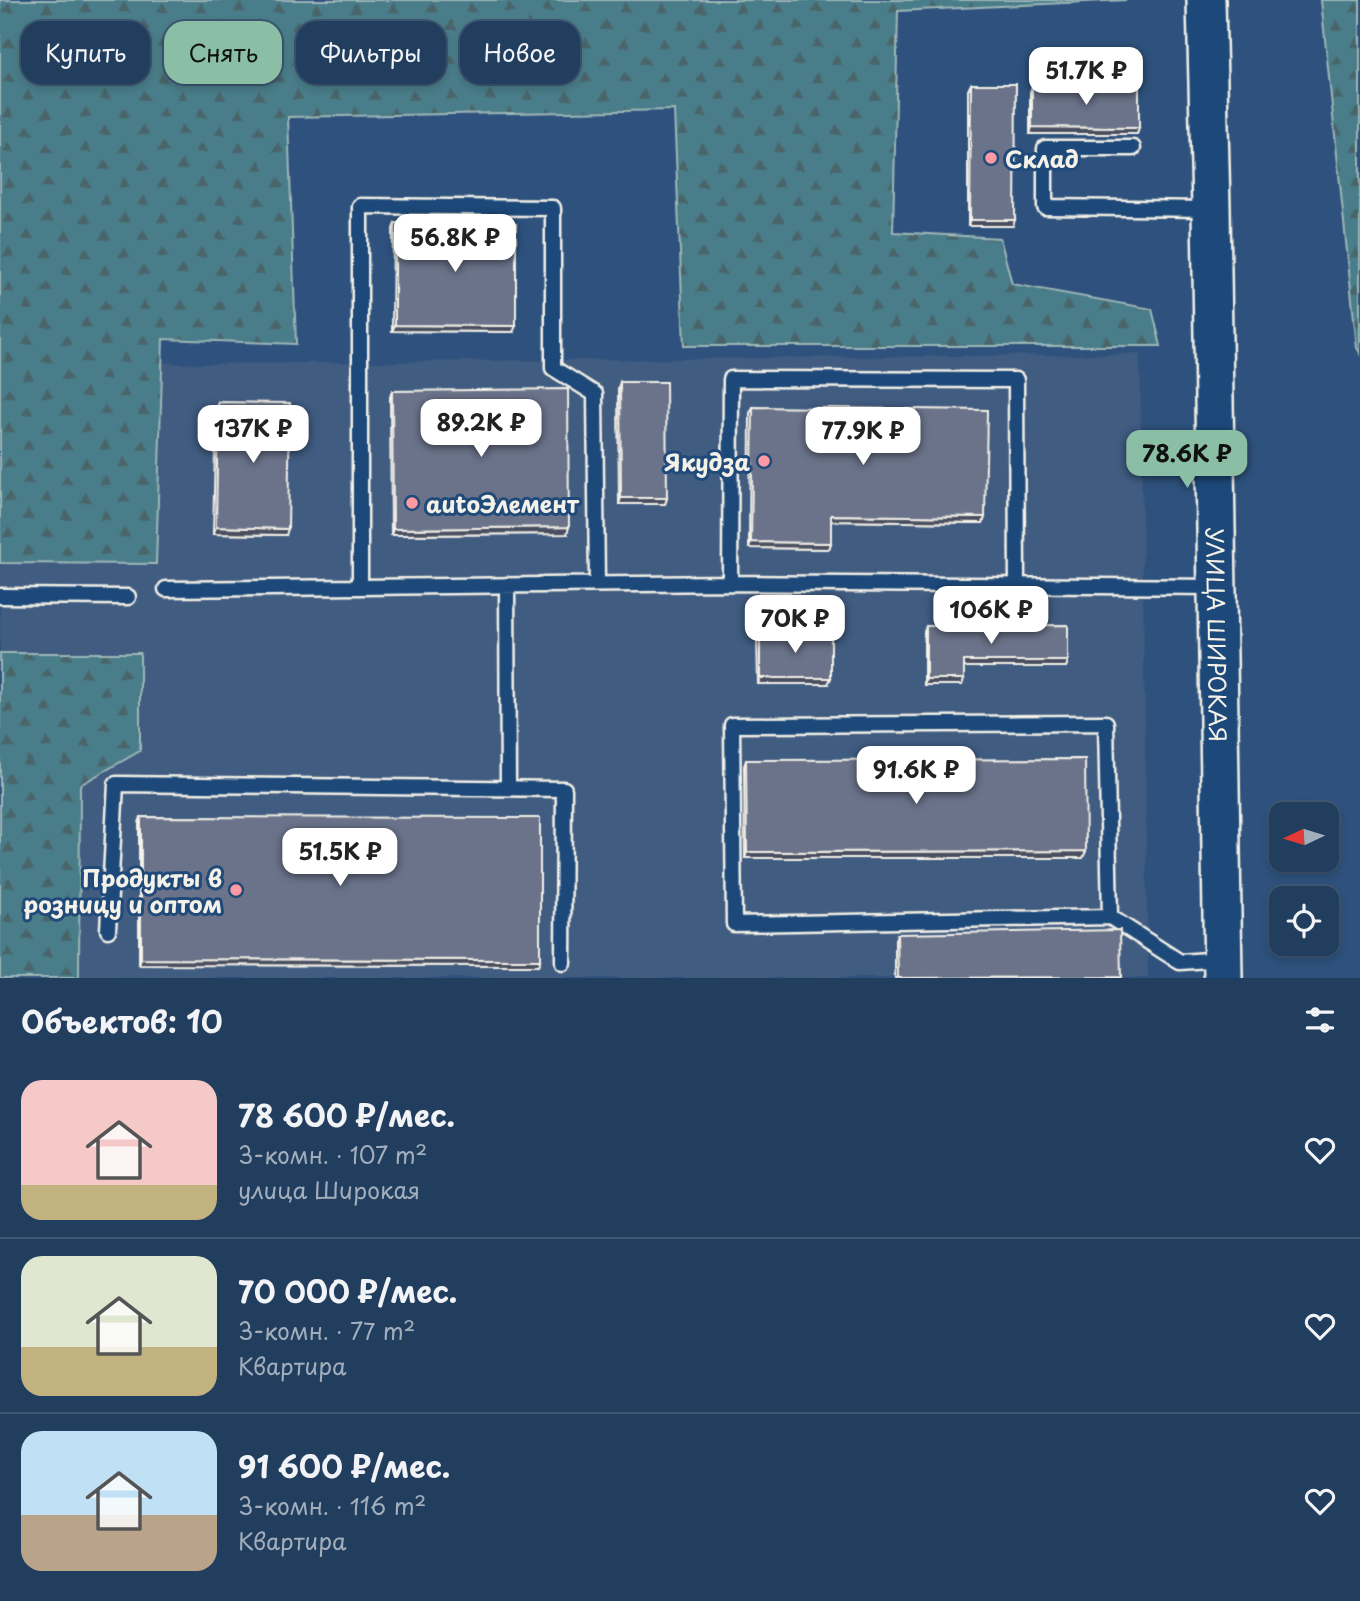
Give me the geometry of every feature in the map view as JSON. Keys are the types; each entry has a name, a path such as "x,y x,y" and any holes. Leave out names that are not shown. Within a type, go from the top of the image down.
{"street":[{"name":"УЛИЦА ШИРОКАЯ","path":"1206,0 1223,969"}],"lane":[{"path":"1133,148 1045,148 1045,207 1211,208"},
{"path":"360,587 360,206 553,208 553,368 595,394 597,584"},
{"path":"730,583 731,379 1016,380 1017,585"},
{"path":"166,589 730,583 1217,587"},
{"path":"507,585 508,788"},
{"path":"0,596 128,597"},
{"path":"1110,917 1107,723 732,725 734,925 1110,917 1180,962 1223,969"},
{"path":"108,930 116,784 564,789 563,963"}],"shaded area":[{"path":"1140,354 1148,978 0,978 0,355 197,364"}],"green space":[{"path":"0,0 1126,0 898,11 893,232 1000,238 1012,284 1152,309 1161,346 684,346 674,110 288,117 296,344 163,339 156,564 0,563"},
{"path":"1321,0 1360,0 1360,353 1357,348"},
{"path":"0,653 140,653 140,751 80,785 79,978 0,978"}],"building":[{"name":"Склад","path":"971,84 1016,84 1015,220 970,220"},
{"path":"1032,86 1139,86 1139,128 1032,127"},
{"path":"395,223 516,224 516,326 395,325"},
{"path":"620,382 666,382 667,498 621,498"},
{"path":"568,389 569,527 393,529 392,391"},
{"path":"218,402 290,403 288,529 216,527"},
{"path":"753,407 987,410 985,517 831,515 831,543 751,542"},
{"path":"1068,625 1068,661 964,661 964,679 926,679 926,626"},
{"path":"760,632 831,632 831,678 760,678"},
{"path":"1085,759 1086,851 747,852 746,760"},
{"path":"141,817 540,818 540,960 141,959"},
{"path":"1120,930 1121,977 898,978 897,934"}],"place":[{"name":"Склад","path":"991,158"},
{"name":"Якудза","path":"764,461"},
{"name":"autoЭлемент","path":"412,503"},
{"name":"Продукты в розницу и оптом","path":"236,890"}]}
